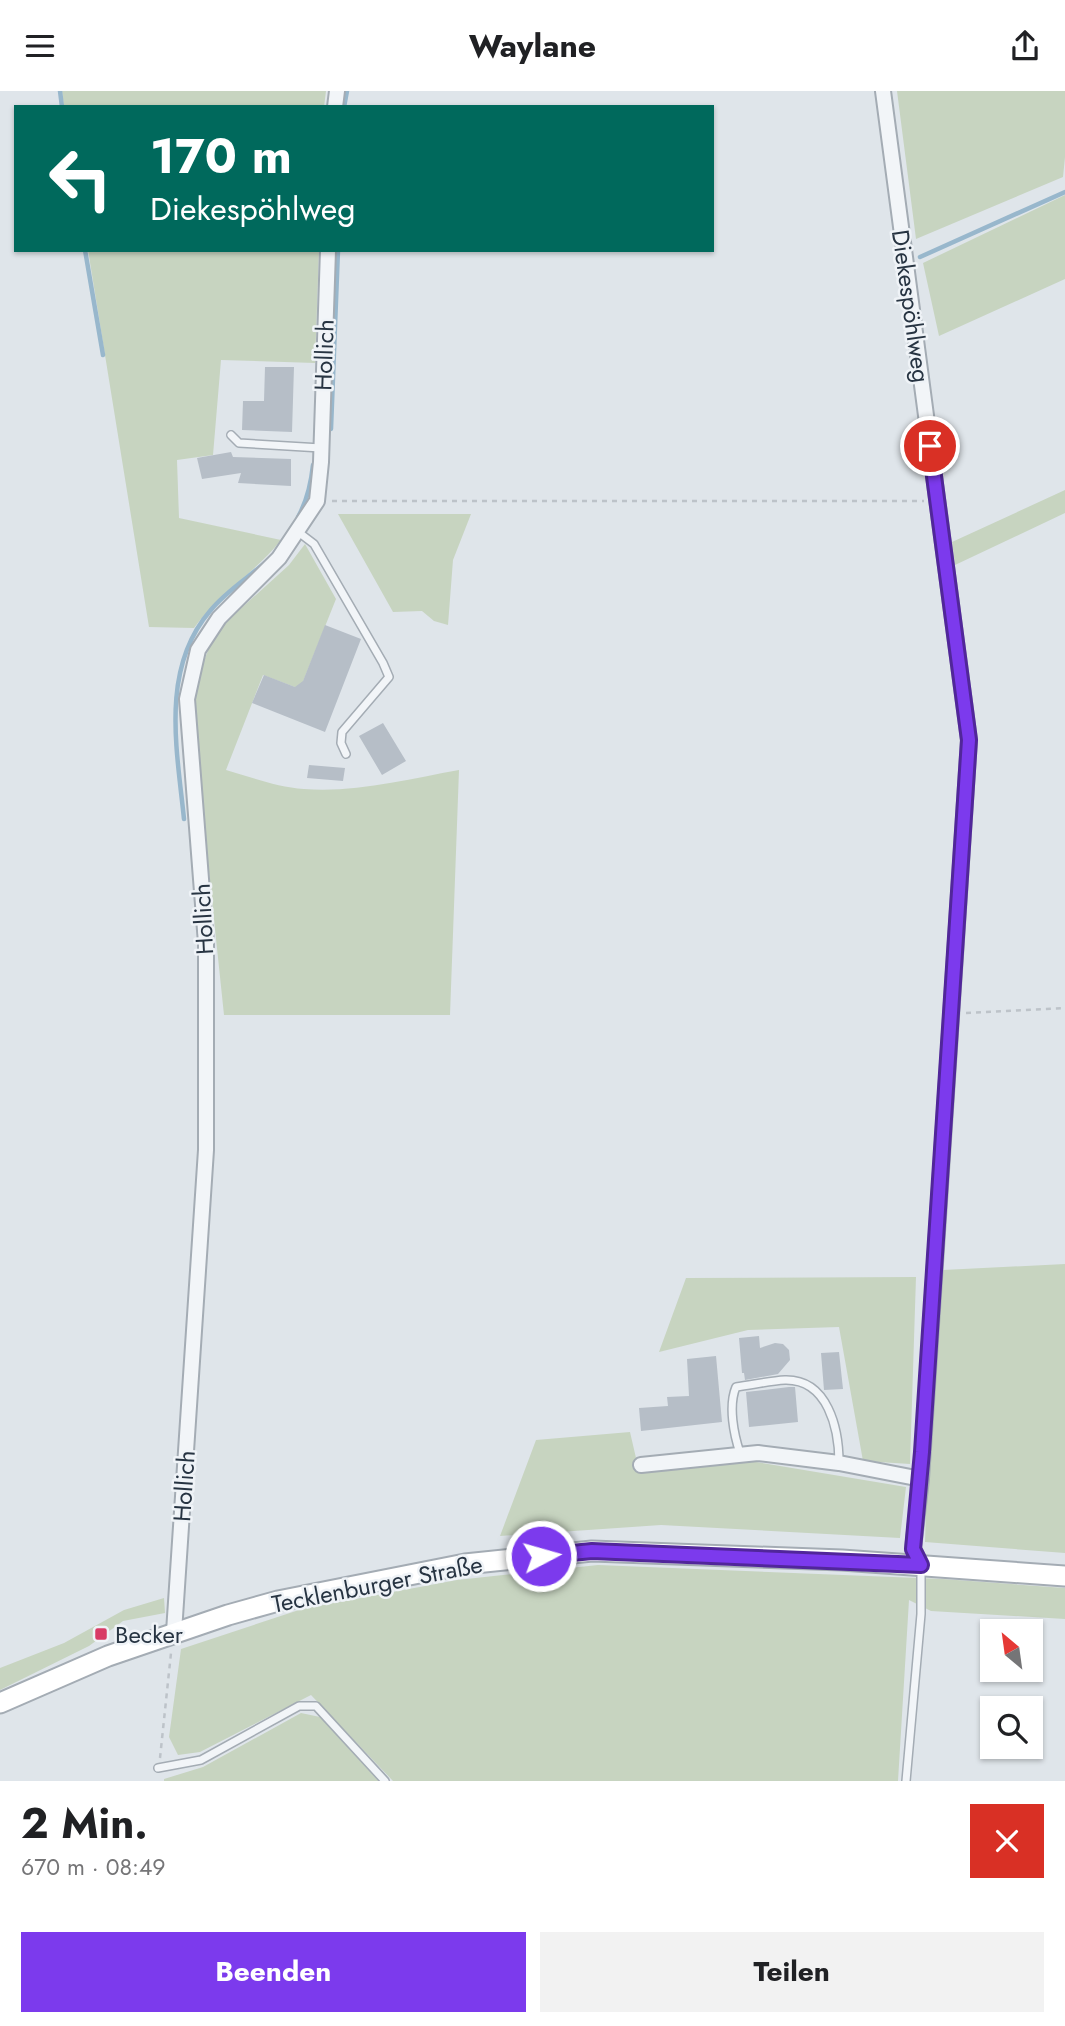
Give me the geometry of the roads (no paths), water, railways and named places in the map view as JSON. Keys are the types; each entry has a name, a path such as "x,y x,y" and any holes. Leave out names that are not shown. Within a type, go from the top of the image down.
{"main road":[{"name":"Tecklenburger Straße","path":"0,1703 108,1656 174,1632 278,1601 465,1564 592,1551 921,1565 1065,1576"}],"street":[{"name":"Diekespöhlweg","path":"883,91 969,740 920,1479 913,1549 921,1565"},
{"name":"Hollich","path":"174,1632 206,1150 206,943 187,699 198,650 219,618 279,558 317,501 322,448 328,252"},
{"path":"641,1465 740,1453 768,1454 839,1462 920,1479"}],"lane":[{"path":"231,435 239,443 322,448"},
{"path":"298,531 314,544 389,677 342,732 341,743 346,754"},
{"path":"740,1453 735,1438 733,1394 736,1387 788,1380 817,1391 832,1413 839,1444 839,1462"},
{"path":"905,1781 921,1614 921,1565"},
{"path":"158,1768 201,1760 299,1706 316,1706 385,1781"}],"waterway":[{"path":"60,91 62,105"},
{"path":"344,105 347,91"},
{"path":"920,257 1065,192"},
{"path":"85,252 103,355"},
{"path":"331,429 338,252"},
{"path":"298,517 308,492 313,465"},
{"path":"184,819 176,738 178,684 184,658 194,634 210,611 267,561"}],"place":[{"name":"Becker","path":"101,1634"}]}
